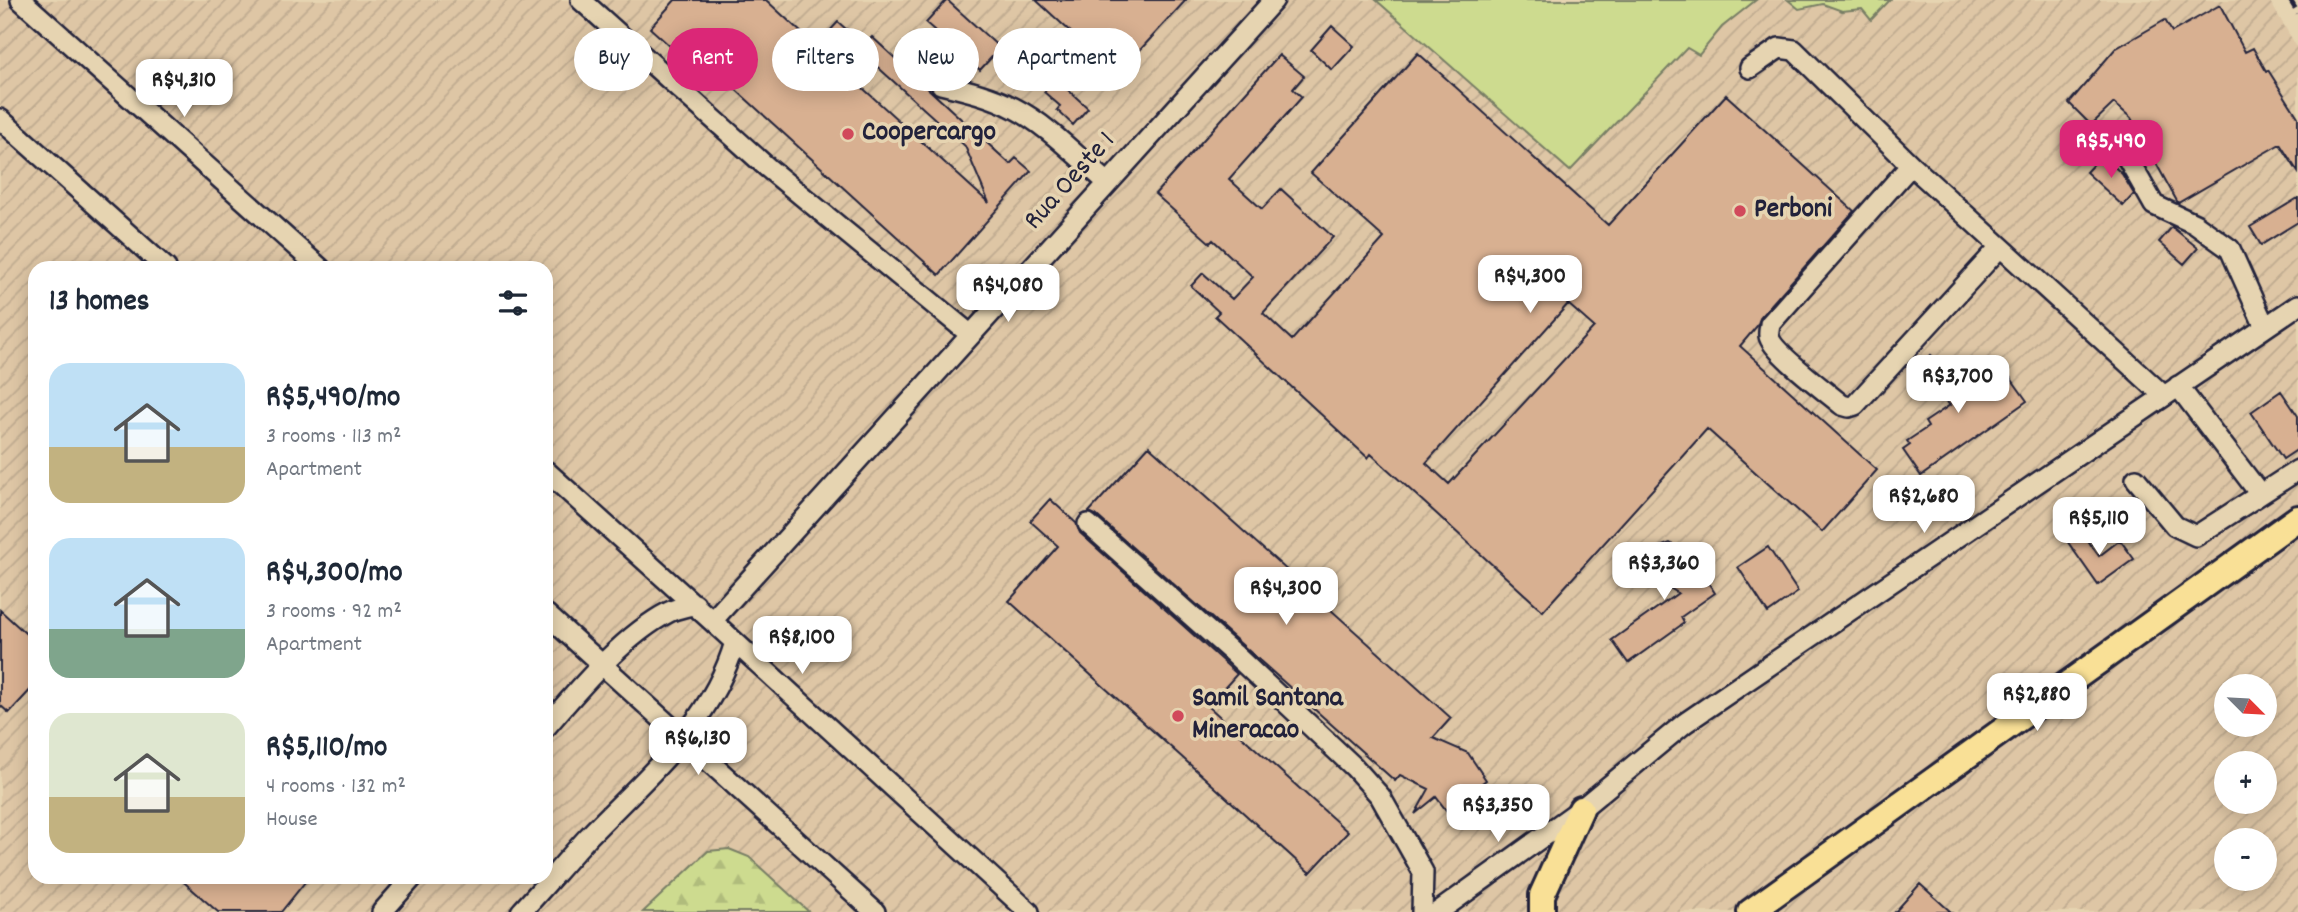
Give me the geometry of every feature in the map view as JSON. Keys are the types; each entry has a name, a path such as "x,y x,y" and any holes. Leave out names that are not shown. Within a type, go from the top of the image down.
{"main road":[{"path":"1749,912 2298,518"},
{"path":"1542,912 1542,895 1581,809"}],"street":[{"path":"21,0 312,261"},
{"path":"581,0 768,168 971,335"},
{"name":"Rua Oeste 1","path":"712,621 1274,0"},
{"path":"1750,68 1779,48 1794,50 1911,165 2000,247 2171,391 2260,495"},
{"path":"968,91 1015,108 1055,137 1108,183"},
{"path":"4,130 158,261"},
{"path":"2116,138 2154,205 2195,224 2230,249 2264,327"},
{"path":"1911,165 1770,324 1768,335 1784,357 1842,405 1854,405 2000,247"},
{"path":"1438,912 1581,809 1685,723 2298,305"},
{"path":"2136,479 2175,526 2196,536 2298,470"},
{"path":"553,477 695,604 1029,912"},
{"path":"1087,524 1244,664 1354,767 1380,796 1423,872 1422,912"},
{"path":"553,720 638,632 672,610 695,604"},
{"path":"553,620 875,912"},
{"path":"553,876 588,837 653,773 684,737 718,688 728,667 735,642"},
{"path":"382,912 408,884"},
{"path":"521,912 546,884"}],"shaded area":[{"path":"0,0 2269,0 2298,49 2298,912 0,912"}],"green space":[{"path":"1376,0 1756,0 1722,27 1699,55 1687,48 1570,171"},
{"path":"1788,0 1890,0 1871,20 1862,9 1842,11 1823,4 1799,9"},
{"path":"729,849 749,857 809,912 643,912 708,851"}],"building":[{"name":"Coopercargo","path":"675,0 766,0 796,28 772,28 772,91 866,91 989,203 965,146 904,91 931,91 1010,164 1016,158 1031,171 939,275 737,91 758,91 758,28 667,28 667,43 650,28"},
{"path":"947,0 978,28 932,28 926,23"},
{"path":"1036,0 1186,0 1141,49 1141,28 1066,28"},
{"path":"2220,5 2245,52 2253,48 2298,117 2298,172 2280,144 2178,203 2131,118 2114,103 2091,125 2069,103 2115,49 2165,20 2172,32"},
{"name":"Coopercargo","path":"838,22 845,28 832,28"},
{"path":"1332,26 1354,46 1332,70 1311,50"},
{"path":"979,29 993,42 993,56 980,70"},
{"name":"Coopercargo","path":"879,43 893,56 893,81 879,68"},
{"path":"1418,53 1608,225 1726,95 1854,211 1761,316 1757,326 1740,346 1877,470 1822,532 1707,429 1543,611 1371,454 1368,458 1215,316 1219,312 1191,286 1203,273 1232,299 1253,277 1213,240 1210,243 1155,194 1279,55 1304,76 1293,89 1302,97 1229,179 1262,209 1281,189 1333,237 1263,313 1292,340 1384,238 1311,173","holes":["1568,304 1594,327 1449,484 1426,463"]},
{"path":"1069,91 1088,108 1073,125 1057,110 1060,106 1044,92"},
{"path":"2102,155 2122,174 2134,194 2123,206 2086,172"},
{"path":"2298,198 2298,222 2261,245 2250,227"},
{"path":"2172,227 2198,248 2184,264 2159,242"},
{"path":"1931,355 1969,391 1983,382 1986,388 1992,383 1995,387 2010,377 2027,401 1921,476 1903,450 1910,445 1907,441 1928,427 1925,422 1950,405 1915,372"},
{"path":"2281,391 2298,416 2298,449 2283,459 2251,412"},
{"path":"1149,446 1451,718 1433,738 1468,753 1486,780 1446,810 1436,797 1415,814 1429,789 1400,775 1395,781 1096,515 1089,512"},
{"name":"Samil Santana Mineracao","path":"1050,499 1076,523 1080,533 1237,674 1208,706 1348,832 1310,873 1009,601 1058,546 1030,521"},
{"path":"2079,528 2099,556 2120,540 2134,559 2098,585 2065,538"},
{"path":"1670,543 1684,552 1689,585 1703,575 1715,593 1681,617 1684,623 1628,663 1612,640 1678,593 1649,576 1647,561 1654,549"},
{"path":"1768,547 1798,592 1768,613 1738,567"},
{"path":"0,610 28,636 28,693 9,713 0,705"},
{"path":"186,884 303,884 281,912 218,912"},
{"path":"1920,884 1951,912 1895,912"}],"railway":[{"path":"2290,0 2298,13"}],"place":[{"name":"Coopercargo","path":"848,134"},
{"name":"Perboni","path":"1740,211"},
{"name":"Samil Santana Mineracao","path":"1178,716"}]}
